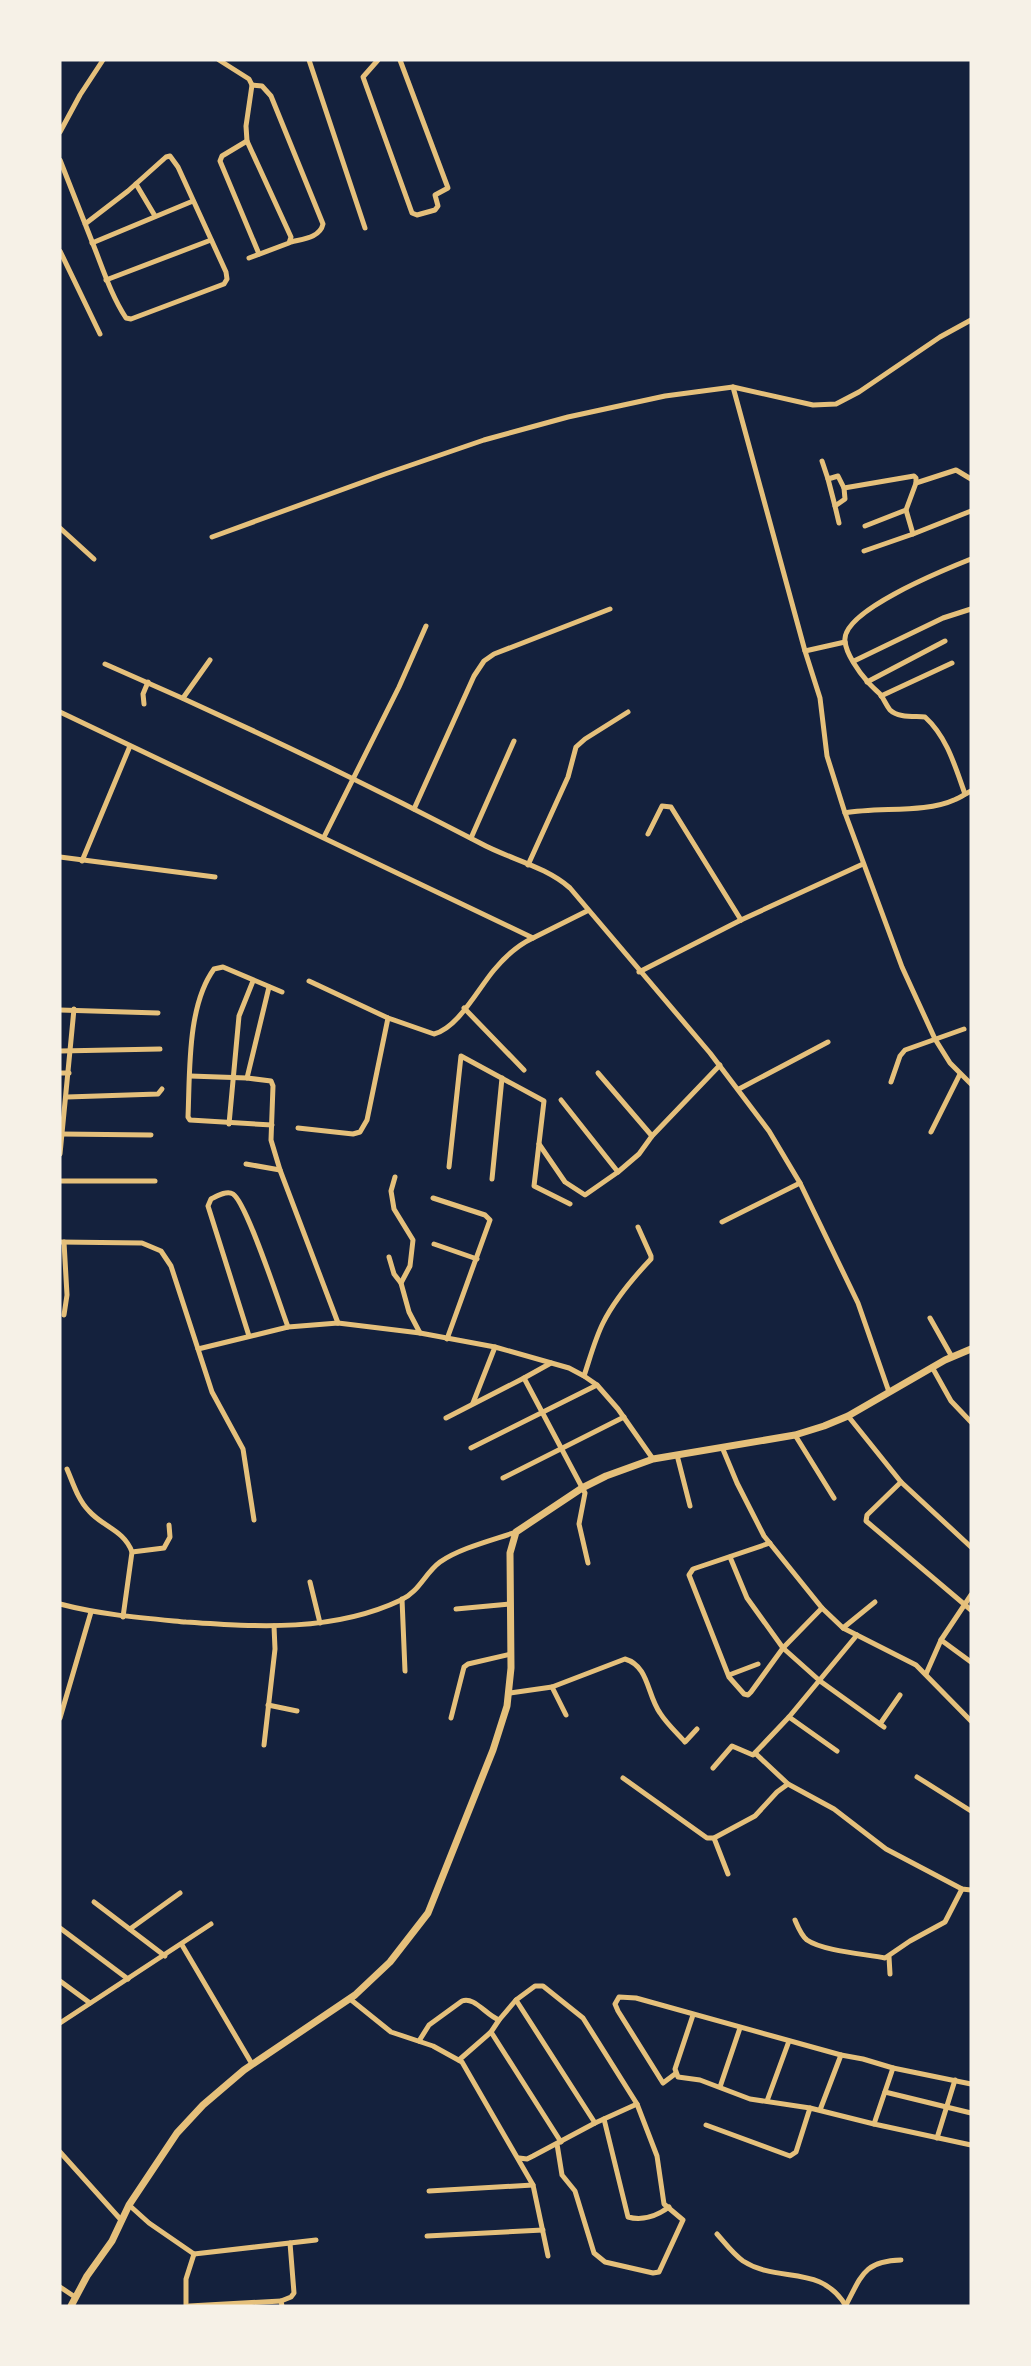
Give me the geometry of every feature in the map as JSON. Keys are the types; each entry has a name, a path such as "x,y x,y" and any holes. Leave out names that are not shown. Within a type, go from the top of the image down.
{"street":[{"path":"60,132 80,95 103,60"},
{"path":"219,60 249,79 252,84 246,126 247,141 291,237 291,242"},
{"path":"309,60 365,228"},
{"path":"378,60 363,77 412,213 417,215 435,210 438,206 435,195 448,188 400,60"},
{"path":"249,258 319,233 323,224 271,96 262,86 252,84"},
{"path":"247,141 222,156 220,161 259,254"},
{"path":"60,160 106,280 124,315 129,320 224,284 227,275 174,159 169,155 85,224"},
{"path":"136,183 155,216"},
{"path":"92,243 193,201"},
{"path":"106,280 211,240"},
{"path":"60,251 100,334"},
{"path":"212,537 484,440 568,417 665,396 733,387 813,405 836,404 859,392 940,337 971,320"},
{"path":"733,387 820,698 827,756 845,813 902,967 935,1039 950,1063 971,1084"},
{"path":"822,461 839,523"},
{"path":"916,483 956,470 971,479"},
{"path":"828,479 838,476 843,488 845,499 835,506"},
{"path":"843,488 914,476 916,483 906,510 914,534"},
{"path":"865,526 906,510"},
{"path":"864,551 971,511"},
{"path":"60,528 94,558"},
{"path":"845,813 939,804 954,800 968,792 938,728 925,717 904,716 891,711 881,696 867,682 845,642 846,632 853,621 867,610 926,576 971,559"},
{"path":"414,809 474,676 484,661 494,654 610,609"},
{"path":"854,660 944,618 971,609"},
{"path":"324,837 399,687 426,626"},
{"path":"867,682 945,641"},
{"path":"805,651 845,642"},
{"path":"183,698 210,660"},
{"path":"881,696 952,663"},
{"path":"105,664 219,713 564,883 720,1065 769,1131 800,1183 858,1302 889,1392"},
{"path":"144,704 143,694 148,682"},
{"path":"60,712 533,938"},
{"path":"528,865 568,777 576,747 628,712"},
{"path":"471,838 514,741"},
{"path":"82,861 130,746"},
{"path":"648,834 662,806 671,807 741,920"},
{"path":"60,857 215,877"},
{"path":"639,972 741,920 863,864"},
{"path":"309,981 388,1018 434,1034 448,1026 504,960 524,943 586,910"},
{"path":"272,1125 189,1120 190,1076 196,1013 211,972 216,967 282,992"},
{"path":"229,1124 239,1016 253,981"},
{"path":"248,1078 269,987"},
{"path":"464,1008 524,1070"},
{"path":"60,1154 74,1009"},
{"path":"60,1010 158,1013"},
{"path":"298,1128 353,1134 360,1132 367,1120 388,1018"},
{"path":"891,1082 900,1056 905,1050 964,1029"},
{"path":"739,1089 828,1042"},
{"path":"60,1051 160,1050"},
{"path":"448,1167 461,1056 544,1101 534,1186 570,1203"},
{"path":"539,1144 565,1182 585,1195 639,1155 652,1136 720,1065"},
{"path":"60,1073 69,1073"},
{"path":"598,1073 652,1136"},
{"path":"931,1132 960,1074"},
{"path":"190,1076 248,1078 268,1080 272,1083 271,1145 338,1323"},
{"path":"492,1179 502,1078"},
{"path":"60,1093 67,1095 158,1094 162,1089"},
{"path":"561,1100 618,1172"},
{"path":"61,1138 151,1135"},
{"path":"246,1164 280,1170"},
{"path":"395,1177 391,1191 394,1209 413,1240 410,1266 401,1284"},
{"path":"60,1180 155,1181"},
{"path":"722,1222 800,1183"},
{"path":"249,1336 208,1206 211,1199 220,1195 230,1193 233,1195 244,1214 288,1327"},
{"path":"433,1198 489,1217 490,1224 447,1339"},
{"path":"584,1376 600,1329 607,1316 634,1277 651,1259 638,1227"},
{"path":"63,1315 67,1295 62,1242 132,1242 148,1245 160,1251 171,1266 212,1392 243,1449 254,1520"},
{"path":"434,1244 477,1259"},
{"path":"388,1257 393,1274 401,1284 409,1312 420,1333"},
{"path":"930,1318 952,1357"},
{"path":"198,1349 288,1327 338,1323 420,1333 495,1347 551,1363 584,1376 597,1385 624,1417 653,1459"},
{"path":"473,1403 495,1347"},
{"path":"60,1604 123,1617 274,1626 320,1623 380,1608 402,1599 415,1590 433,1568 446,1558 516,1532 582,1488 606,1476 653,1459 795,1435 848,1416 932,1367 971,1349"},
{"path":"446,1418 551,1363"},
{"path":"932,1367 951,1401 971,1422"},
{"path":"524,1378 582,1488 585,1500 579,1524 588,1563"},
{"path":"471,1448 597,1385"},
{"path":"848,1416 901,1482 971,1547"},
{"path":"503,1478 624,1417"},
{"path":"795,1435 834,1498"},
{"path":"722,1447 736,1484 764,1536 822,1608 843,1628 916,1665 971,1721"},
{"path":"677,1455 690,1506"},
{"path":"67,1469 87,1509 120,1533 129,1544 132,1552 123,1617"},
{"path":"901,1482 867,1515 866,1521 971,1610"},
{"path":"132,1552 164,1548 170,1537 169,1525"},
{"path":"71,2306 112,2241 129,2205 177,2133 203,2105 252,2064 350,1999 374,1978 424,1919 439,1891 494,1750 510,1693 510,1553 516,1532"},
{"path":"770,1543 693,1569 689,1575 729,1675 748,1695 783,1648 822,1608"},
{"path":"730,1557 747,1598 783,1648 820,1681 882,1726 900,1695"},
{"path":"310,1582 320,1623"},
{"path":"926,1674 941,1640 971,1595"},
{"path":"402,1599 405,1671"},
{"path":"843,1628 875,1602"},
{"path":"456,1609 510,1604"},
{"path":"60,1718 91,1612"},
{"path":"264,1745 275,1649 274,1626"},
{"path":"713,1768 732,1746 737,1746 750,1755 754,1753 789,1717 857,1635"},
{"path":"941,1640 971,1662"},
{"path":"451,1718 464,1667 468,1664 511,1654"},
{"path":"510,1693 552,1687 621,1659 628,1660 642,1672 659,1713 685,1742 697,1729"},
{"path":"729,1675 758,1664"},
{"path":"552,1687 566,1715"},
{"path":"60,1692 67,1694"},
{"path":"268,1705 297,1711"},
{"path":"789,1717 837,1751"},
{"path":"754,1753 788,1784 834,1809 886,1849 962,1888 971,1890"},
{"path":"917,1777 971,1811"},
{"path":"623,1778 707,1838 714,1838 755,1816 777,1792 788,1784"},
{"path":"714,1838 728,1874"},
{"path":"795,1920 801,1933 811,1942 839,1950 889,1957 910,1941 945,1922 962,1888"},
{"path":"130,1929 180,1893"},
{"path":"94,1902 165,1956"},
{"path":"60,2023 211,1924"},
{"path":"60,1928 128,1979"},
{"path":"182,1944 252,2064"},
{"path":"889,1957 890,1974"},
{"path":"60,1981 90,2003"},
{"path":"459,2060 491,2032 516,2000 531,1987 538,1985 577,2012 605,2051 637,2104 657,2156 664,2204 683,2220 659,2272 653,2273 599,2259 594,2253 575,2191 562,2175 559,2143 491,2032"},
{"path":"693,2015 675,2074 663,2083 615,2004 620,1997 636,1998 841,2055 971,2084"},
{"path":"350,1999 391,2031 433,2046 459,2060 533,2185 548,2256"},
{"path":"419,2041 429,2025 466,1999 473,2001 487,2015 499,2020"},
{"path":"516,2000 595,2123"},
{"path":"720,2087 740,2028"},
{"path":"767,2101 789,2041"},
{"path":"820,2110 841,2055"},
{"path":"874,2124 893,2068"},
{"path":"675,2074 678,2077 700,2080 750,2099 820,2110 971,2145"},
{"path":"937,2138 955,2080"},
{"path":"885,2092 971,2113"},
{"path":"519,2158 526,2159 637,2104"},
{"path":"706,2125 790,2156 796,2152 810,2108"},
{"path":"604,2119 628,2217 653,2216 669,2207"},
{"path":"60,2152 122,2221"},
{"path":"429,2191 533,2185"},
{"path":"129,2205 149,2223 194,2254 316,2240"},
{"path":"427,2236 543,2230"},
{"path":"717,2234 744,2262 774,2273 819,2280 833,2290 846,2305 866,2270 883,2261 901,2260"},
{"path":"194,2254 186,2279 188,2306 282,2303 293,2295 290,2243"},
{"path":"60,2287 75,2297"}]}
